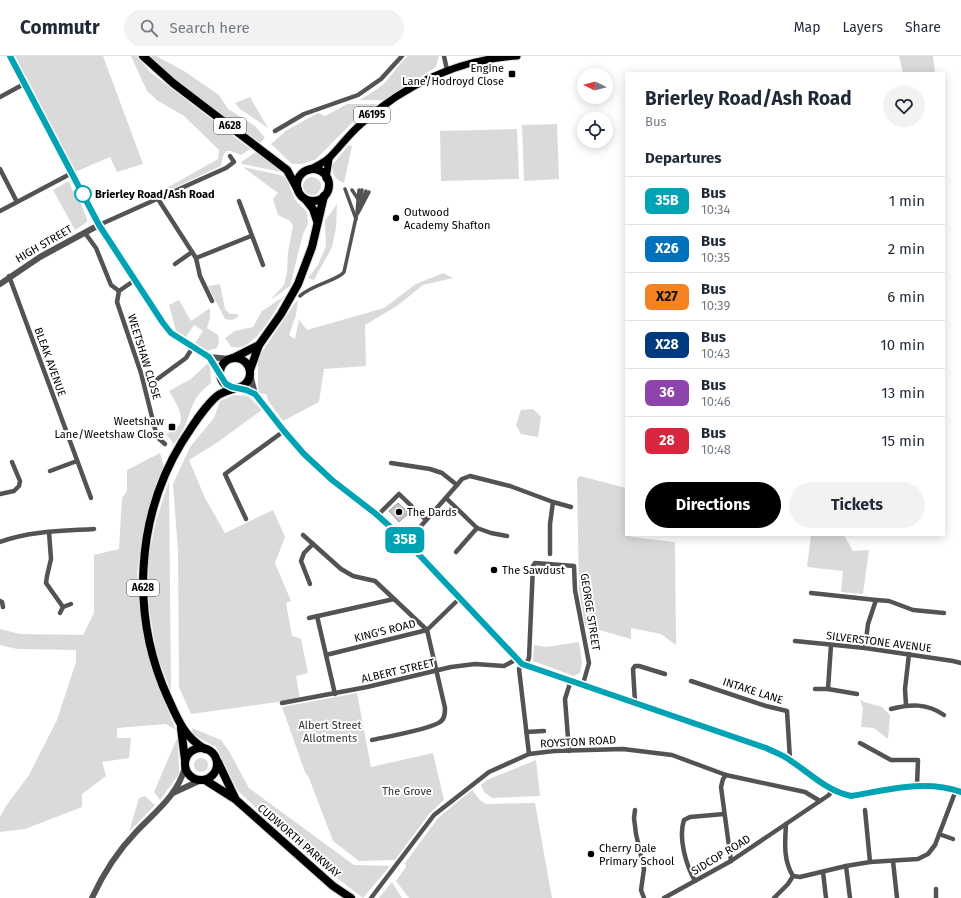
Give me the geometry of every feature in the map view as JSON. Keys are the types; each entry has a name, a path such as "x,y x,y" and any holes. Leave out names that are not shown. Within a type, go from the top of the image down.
{"highway":[{"name":"A628","path":"144,56 173,83 287,170 301,196 313,209 317,221"},
{"path":"287,170 317,170 326,178"},
{"path":"298,190 298,181 302,174 307,171"},
{"name":"A628","path":"237,388 246,383 258,345 281,314 296,288 312,247 317,221 328,187 326,178"},
{"path":"306,200 316,201 324,196"},
{"name":"A628","path":"221,376 222,366 258,345"},
{"path":"232,359 242,360 248,366 250,372"},
{"path":"221,376 229,386 237,388"},
{"name":"CUDWORTH PARKWAY","path":"221,376 218,395 192,427 170,464 152,515 143,561 142,586 145,623 162,686 180,725 189,738 214,754 235,799"},
{"name":"CUDWORTH PARKWAY","path":"218,395 237,388"},
{"name":"CUDWORTH PARKWAY","path":"180,725 185,764 190,776 202,780 235,799 333,886 351,898"},
{"path":"185,764 190,752 199,748 205,748"},
{"path":"202,780 210,778 217,770 216,759"}],"main road":[{"name":"A6195","path":"307,171 329,158 356,128 388,103 423,81 447,70 469,63 501,57 517,56"},
{"path":"326,178 329,158"}],"street":[{"path":"10,56 99,225 134,280 171,333 209,357 221,376"},
{"path":"275,131 304,114 358,95 380,79 402,56"},
{"path":"444,56 447,70"},
{"path":"0,97 24,84"},
{"path":"99,225 226,168 234,162 230,156"},
{"path":"0,168 17,202"},
{"path":"0,211 72,173"},
{"path":"345,189 356,219"},
{"path":"352,190 358,199"},
{"path":"357,213 364,191"},
{"path":"357,213 364,191"},
{"path":"300,296 315,285 342,275 356,219 358,199 364,191"},
{"path":"158,199 196,258 200,276 212,301"},
{"path":"239,201 263,265"},
{"name":"HIGH STREET","path":"0,284 9,276 40,257 99,225"},
{"path":"85,233 96,248 111,285 119,291 134,280"},
{"path":"196,258 251,236"},
{"path":"175,264 192,252"},
{"name":"BLEAK AVENUE","path":"9,276 91,498"},
{"name":"WEETSHAW CLOSE","path":"119,291 117,302 141,373 157,438 165,444"},
{"path":"152,383 186,358 193,347"},
{"path":"209,357 232,359"},
{"path":"250,372 255,394 304,454 332,480 378,516 407,542 521,663 766,748 790,759 832,790 851,796 917,786 939,786 958,791 935,845 928,854 918,859 870,862 800,877 793,876 788,868 785,855 786,824"},
{"path":"237,388 255,394"},
{"path":"246,519 225,474 284,431"},
{"path":"50,471 77,461"},
{"path":"0,494 14,491 19,486 20,481 12,462"},
{"path":"391,463 430,469 442,474 457,485"},
{"path":"407,542 457,485 462,480 470,476 510,486 571,507"},
{"path":"378,516 399,494 426,520"},
{"path":"446,498 477,528 491,533 507,536"},
{"path":"550,554 550,524 553,502"},
{"path":"456,552 477,528"},
{"path":"0,542 8,539 49,532 94,529"},
{"path":"49,532 51,558 46,576 46,583 63,607"},
{"path":"303,535 341,569 353,576 375,581 427,630 445,713 441,722 430,727 372,740"},
{"path":"310,584 301,561 304,553 313,544"},
{"name":"GEORGE STREET","path":"521,663 529,658 533,566 535,563 574,566 575,590 589,663 583,684"},
{"path":"811,593 889,601 913,610 944,613"},
{"name":"KING'S ROAD","path":"326,655 427,630 460,598"},
{"path":"309,618 394,599"},
{"path":"865,648 868,624 876,600"},
{"path":"0,601 2,602 3,607"},
{"path":"60,613 63,607 71,604"},
{"path":"317,616 335,694"},
{"name":"SILVERSTONE AVENUE","path":"795,641 865,648 961,663"},
{"path":"828,689 831,645"},
{"path":"906,705 905,689 909,654"},
{"path":"521,663 519,669 528,754"},
{"name":"ALBERT STREET","path":"282,704 471,664 504,666 521,663"},
{"path":"635,702 633,669 635,666 665,674"},
{"path":"570,750 565,699 571,680"},
{"name":"INTAKE LANE","path":"691,681 766,706 787,710 790,759"},
{"path":"815,689 828,689 857,694"},
{"path":"891,709 906,705 934,708 944,715"},
{"path":"526,732 544,731"},
{"path":"860,743 891,760 918,760 917,786"},
{"name":"ROYSTON ROAD","path":"371,898 434,815 489,772 528,754 570,750 623,749 672,755 726,775 805,792 820,801"},
{"path":"92,898 99,882 116,856 173,793 185,764"},
{"path":"726,775 723,779 721,787 731,861"},
{"path":"173,793 202,780"},
{"path":"820,801 829,795 832,790"},
{"name":"SIDCOP ROAD","path":"664,898 731,861 820,801"},
{"path":"635,810 634,818 636,834 644,869 641,890 644,898"},
{"path":"865,810 870,862"},
{"path":"695,881 687,865 682,826 684,820 690,817 724,814"},
{"path":"939,834 953,839"},
{"path":"893,861 898,898"},
{"path":"846,866 850,898"},
{"path":"823,872 826,898"},
{"path":"774,898 778,892 788,884 793,876"},
{"path":"936,889 936,898"}],"green space":[{"path":"15,56 103,56 143,164 117,172 110,157 75,172"},
{"path":"131,56 137,56 150,72 250,149 241,155 231,151 226,151 223,156 221,166 165,192 165,189 218,159 219,150 184,116 158,101 147,91"},
{"path":"151,56 156,56 184,71 219,95 228,109 255,126 265,138 260,143 175,80"},
{"path":"408,56 439,56 436,67 384,100 359,100 382,85"},
{"path":"899,56 933,56 935,72 903,72"},
{"path":"250,97 268,128 240,109 235,103"},
{"path":"347,104 377,104 351,124 315,160 302,164 292,164 271,144 287,130 318,113 325,116"},
{"path":"557,124 559,179 524,181 522,125"},
{"path":"517,129 519,179 441,181 440,131"},
{"path":"349,145 352,146 344,183 335,177 332,165"},
{"path":"256,152 282,172 242,164 241,162"},
{"path":"243,167 280,175 286,178 295,200 307,212 308,224 303,234 290,286 272,299 284,285 293,226 290,221 278,215 273,199 278,193"},
{"path":"312,177 318,180 321,186 318,192 312,195 306,192 303,186 306,180"},
{"path":"67,182 70,183 72,190 77,194 87,219 87,222 75,230 53,190"},
{"path":"337,204 336,228 332,247 314,280 308,278 318,265 326,246 325,221"},
{"path":"443,273 453,278 423,285 397,306 365,325 366,366 324,369 319,402 283,421 269,402 266,394 259,393 258,358 298,300 296,315 289,335 295,339 299,320 307,330 384,308 416,284"},
{"path":"220,284 225,309 230,314 238,314 238,317 232,320 225,319 208,286"},
{"path":"283,297 265,326 253,340 247,345 241,347 231,347 225,338 235,331 253,327 262,311"},
{"path":"179,300 191,321 210,308 210,318 207,328 218,335 219,342 217,348 207,351 195,343 203,331 194,325 186,337 176,331 169,305"},
{"path":"208,363 210,365 211,383 204,388 196,399 184,428 174,444 166,434 179,426 181,415 169,391 191,379"},
{"path":"234,395 248,396 262,410 215,444 189,460 205,498 225,533 273,510 285,537 275,563 291,601 286,603 292,636 301,639 308,673 296,676 300,699 191,714 179,687 178,551 173,484 190,447 214,418 220,401"},
{"path":"533,409 541,417 538,437 521,434 516,425 521,410"},
{"path":"160,453 164,467 147,516 137,572 142,627 156,681 176,730 166,724 117,728 117,738 131,738 129,758 102,762 106,776 82,794 82,807 25,829 0,832 0,817 6,806 29,775 57,720 76,662 76,650 17,649 0,645 0,629 20,634 83,635 94,613 94,555 119,549 122,498 127,491 127,470"},
{"path":"580,476 625,488 625,536 675,542 676,645 661,634 631,628 631,639 585,626 579,590 577,479"},
{"path":"169,481 171,691 157,656 149,607 148,560 156,521"},
{"path":"811,536 845,536 853,551 869,550 863,594 841,592 843,571 807,567"},
{"path":"579,642 582,663 580,673 574,676 533,661 534,645 546,647"},
{"path":"357,693 371,767 433,753 444,800 429,814 395,860 359,861 333,841 309,778 305,772 282,707"},
{"path":"860,699 864,702 882,707 890,715 888,739 874,728 861,727 863,709"},
{"path":"192,728 221,740 229,751 249,788 354,865 390,866 363,898 307,855 238,791 216,747 193,735"},
{"path":"178,736 179,774 160,800 154,792"},
{"path":"198,758 204,758 208,762 208,768 204,772 198,772 194,768 194,762"},
{"path":"536,760 540,796 492,798 484,792 481,785 487,780"},
{"path":"472,790 480,800 486,804 535,803 552,898 409,898 396,881 406,867 405,863 438,818"},
{"path":"145,796 155,805 129,832 139,798"},
{"path":"392,882 402,898 379,898"}],"building":[{"name":"The Dards","path":"398,503 409,513 399,522 389,511"}],"bus line":[{"name":"35B","path":"10,56 99,225 108,236 134,280 171,333 209,357 226,384 250,391 255,394 304,454 332,480 376,514 407,542 522,664 766,748 790,759 832,790 841,794 851,796 917,786 939,786 961,792"}],"place":[{"name":"Engine Lane/Hodroyd Close","path":"512,74"},
{"name":"Brierley Road/Ash Road","path":"83,194"},
{"name":"Outwood Academy Shafton","path":"396,218"},
{"name":"Weetshaw Lane/Weetshaw Close","path":"172,427"},
{"name":"The Dards","path":"399,512"},
{"name":"The Sawdust","path":"494,570"},
{"name":"Cherry Dale Primary School","path":"591,854"}],"park label":[{"name":"Albert Street Allotments","path":"330,731"},
{"name":"The Grove","path":"407,791"}]}
